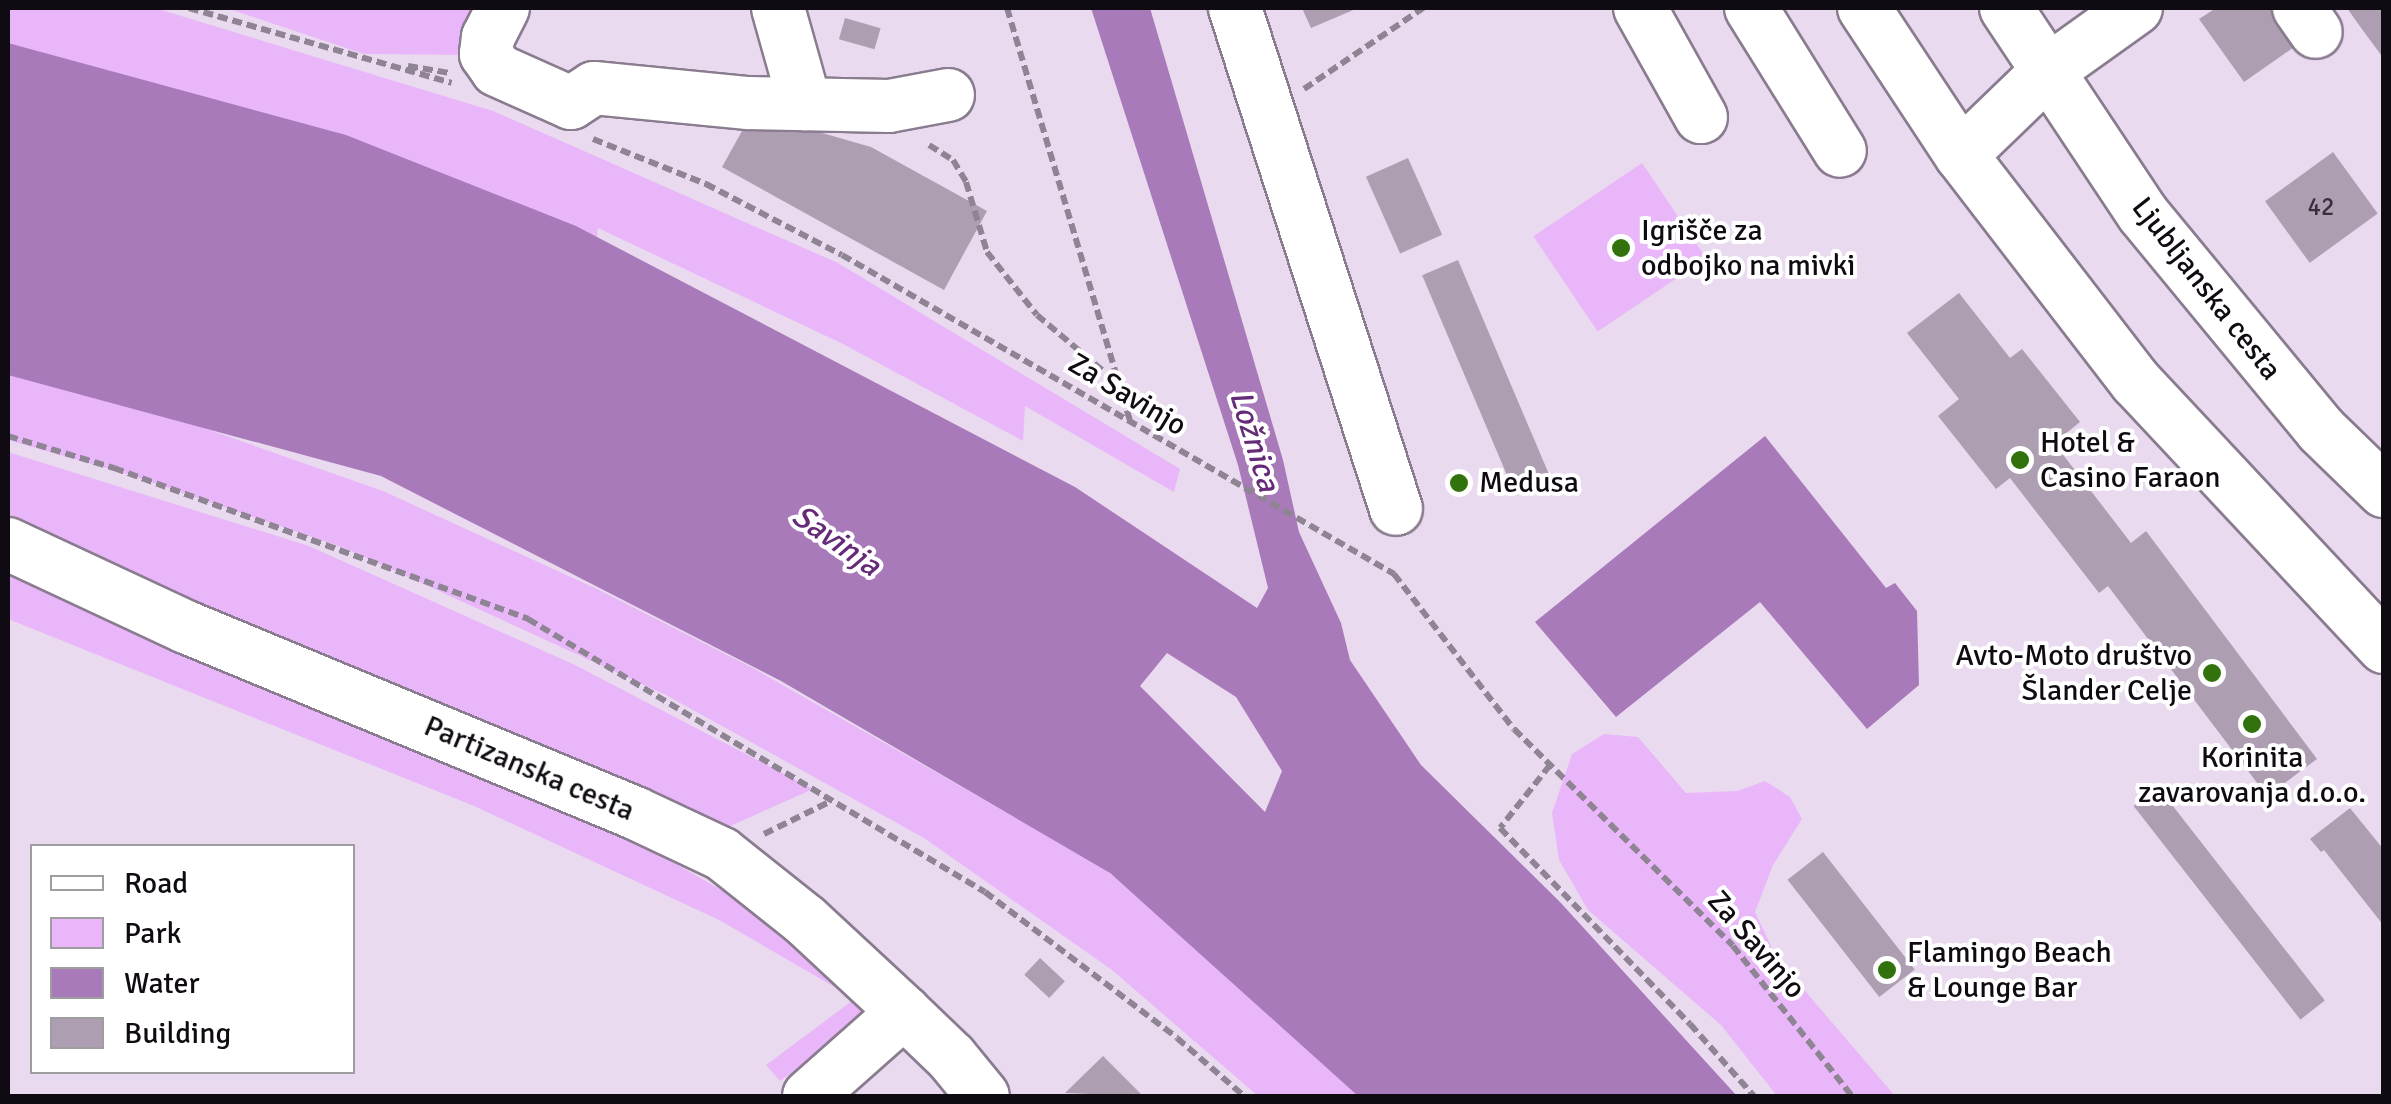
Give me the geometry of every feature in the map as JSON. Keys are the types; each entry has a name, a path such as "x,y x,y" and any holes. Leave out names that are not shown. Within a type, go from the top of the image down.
{"street":[{"path":"503,8 488,38 486,54 498,70 571,103 594,88 805,104 889,106 948,95"},
{"path":"778,8 805,104"},
{"path":"1235,8 1396,509"},
{"path":"1640,8 1702,117"},
{"path":"1751,8 1840,151"},
{"path":"1864,8 1961,154 2136,382 2384,647"},
{"name":"Ljubljanska cesta","path":"2006,8 2144,214 2229,323 2320,430 2384,491"},
{"path":"1961,154 2048,71 2136,8"},
{"name":"Partizanska cesta","path":"8,544 186,627 618,805 722,854 805,920 951,1057 984,1096"},
{"path":"809,1096 904,1012"}],"path":[{"path":"189,8 461,87"},
{"path":"1008,8 1130,421"},
{"path":"1270,112 1422,8"},
{"path":"372,60 470,77"},
{"name":"Za Savinjo","path":"584,136 706,184 842,255 1394,574 1514,728 1732,946 1852,1096"},
{"path":"925,142 953,160 966,182 987,252 1036,315 1121,386"},
{"path":"8,436 114,468 528,619 985,892 1177,1038 1244,1096"},
{"path":"1550,764 1500,828 1690,1024 1754,1096"},
{"path":"722,854 830,802"}],"green space":[{"path":"8,8 155,8 493,111 838,263 1180,469 1174,492 1025,406 1023,441 843,344 598,228 596,242 8,47"},
{"path":"226,8 493,8 476,55 364,54"},
{"name":"Igrišče za odbojko na mivki","path":"1642,163 1706,258 1598,332 1533,236"},
{"path":"8,370 147,408 383,491 597,589 753,668 1102,867 1186,937 1358,1096 1258,1096 1112,970 924,838 666,695 347,549 127,474 8,440"},
{"path":"8,452 309,546 575,665 813,789 719,831 8,528"},
{"path":"8,574 608,825 791,930 849,979 869,1018 780,1081 766,1065 852,1001 838,989 719,920 474,806 8,619"},
{"path":"1604,734 1638,737 1686,793 1737,791 1765,781 1790,797 1802,819 1773,865 1755,912 1776,957 1895,1096 1777,1096 1721,1025 1588,910 1559,860 1552,813 1572,754"}],"water":[{"path":"1091,8 1150,8 1283,460 1299,532 1341,623 1350,660 1421,765 1560,902 1737,1096 1358,1096 1110,873 781,681 381,476 8,375 8,43 346,135 576,226 1075,487 1257,608 1268,588 1238,465","holes":["1167,653 1236,697 1282,771 1265,812 1140,686"]},
{"path":"1765,436 1886,588 1895,583 1917,611 1919,685 1867,729 1760,602 1616,717 1535,622"}],"building":[{"path":"1302,8 1358,8 1311,28"},
{"path":"2216,8 2270,8 2297,45 2244,82 2199,19"},
{"path":"2347,8 2384,8 2384,59 2359,25"},
{"path":"845,18 881,28 875,49 839,39"},
{"path":"752,113 871,147 987,211 944,290 722,167"},
{"path":"2333,152 2378,213 2310,263 2265,201"},
{"path":"1408,158 1442,235 1400,253 1366,177"},
{"path":"1458,260 1549,474 1513,489 1422,275"},
{"path":"1959,293 2010,358 2022,349 2080,422 2054,443 2131,543 2146,531 2317,759 2267,796 2108,586 2099,593 2010,478 1996,489 1938,416 1959,399 1907,333"},
{"name":"Avto-Moto društvo Šlander Celje","path":"2158,787 2325,1001 2300,1020 2134,806"},
{"path":"2350,808 2384,850 2384,926 2324,850 2321,852 2310,839"},
{"path":"1823,852 1915,969 1879,997 1788,880"},
{"path":"1040,958 1065,981 1049,998 1024,975"},
{"path":"1103,1056 1143,1096 1065,1093"}],"place":[{"name":"Igrišče za odbojko na mivki","path":"1621,248"},
{"name":"Hotel & Casino Faraon","path":"2020,460"},
{"name":"Medusa","path":"1459,483"},
{"name":"Avto-Moto društvo Šlander Celje","path":"2212,673"},
{"name":"Korinita zavarovanja d.o.o.","path":"2252,724"},
{"name":"Flamingo Beach & Lounge Bar","path":"1887,970"}],"water label":[{"name":"Ložnica","path":"1254,441"},
{"name":"Savinja","path":"836,541"}]}
